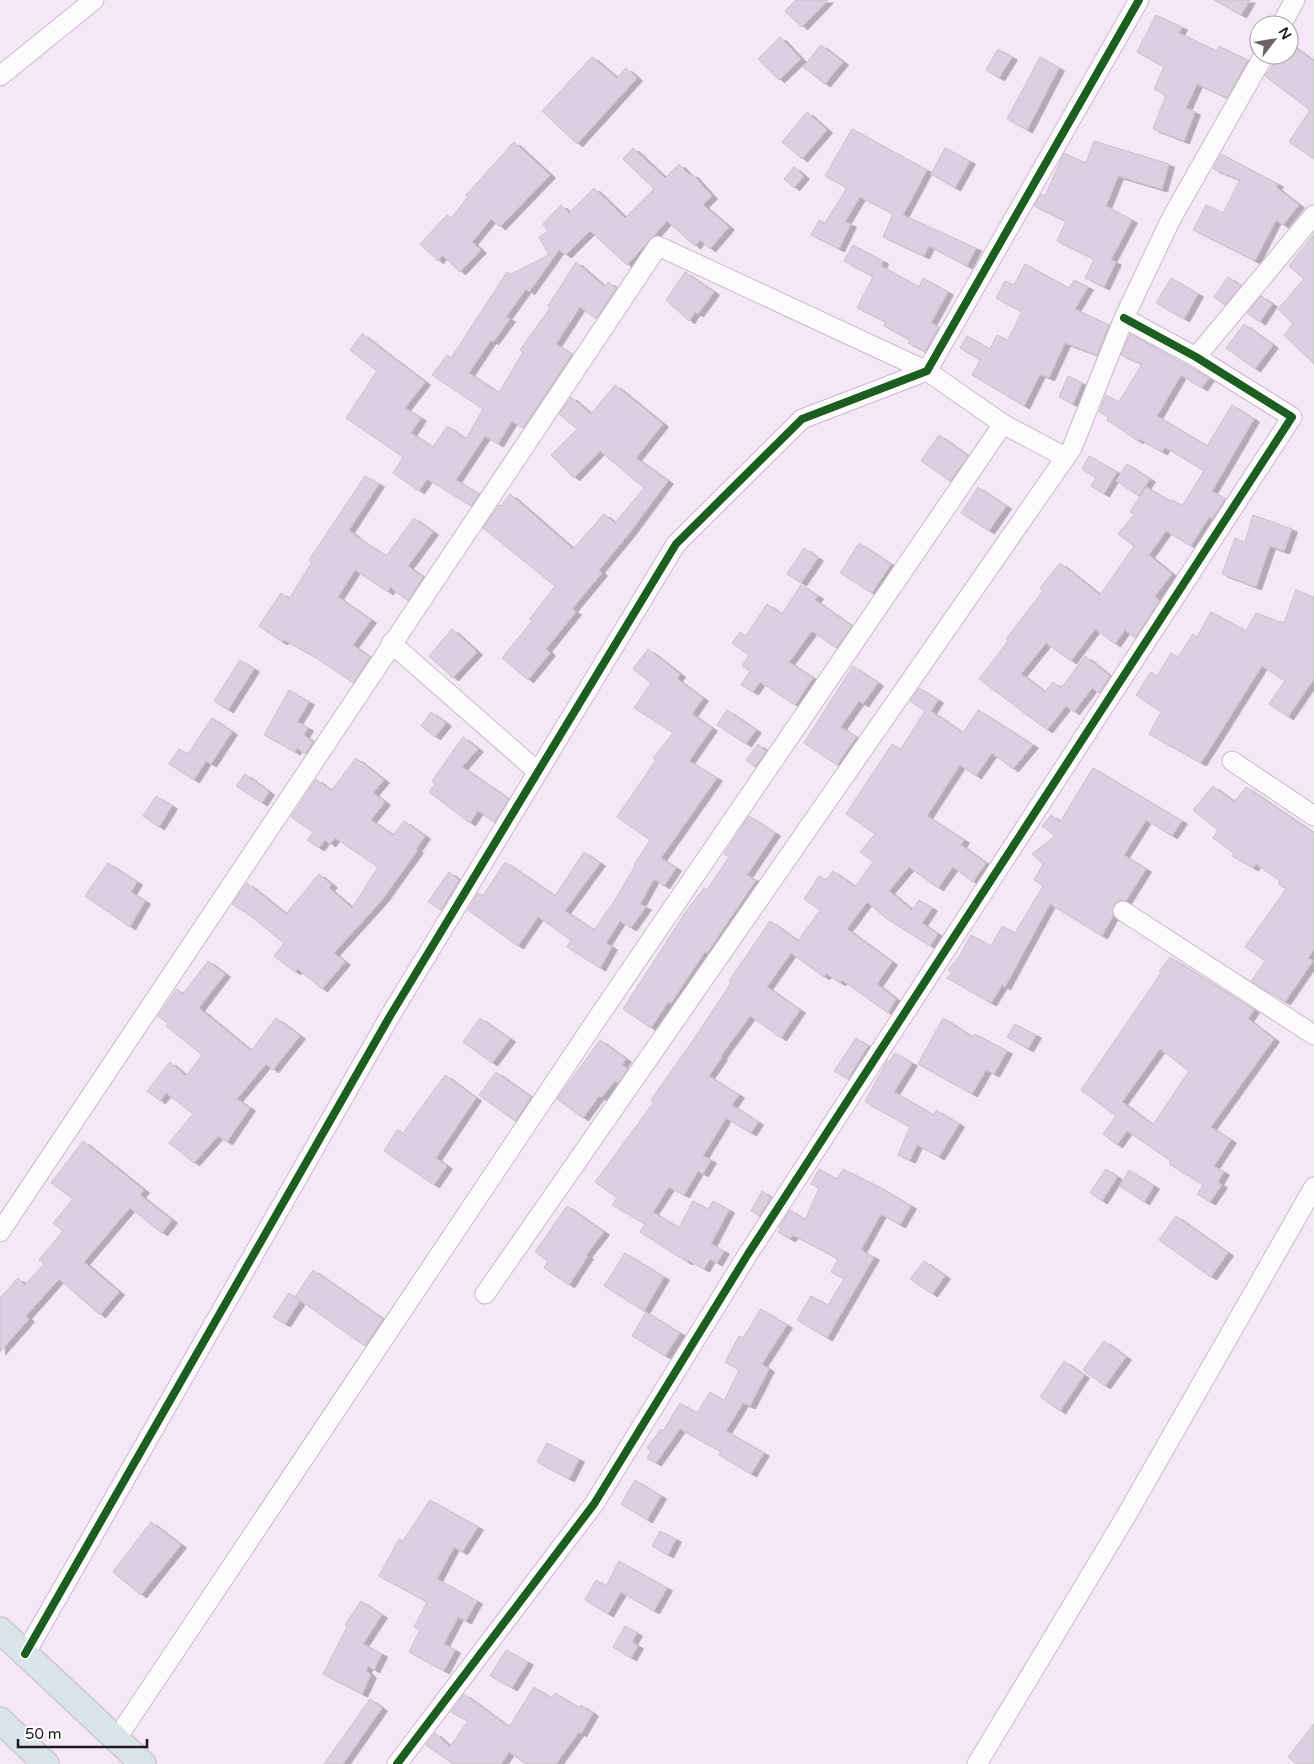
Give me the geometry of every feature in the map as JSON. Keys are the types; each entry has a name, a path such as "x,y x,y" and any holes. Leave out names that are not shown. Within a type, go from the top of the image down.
{"main road":[{"path":"0,1630 143,1764"},
{"path":"0,1720 46,1764"}],"street":[{"path":"0,76 94,0"},
{"path":"25,1654 390,1016 676,544 802,419 927,371 1139,0"},
{"path":"1287,15 1295,0"},
{"path":"484,1294 1072,448 1124,318 1171,219 1258,65"},
{"path":"1196,357 1314,215"},
{"path":"0,1232 658,246 927,371 1003,424 1065,457"},
{"path":"397,1764 594,1504 748,1254 1292,417 1196,357 1124,318"},
{"path":"117,1738 599,1016 1003,424"},
{"path":"392,643 538,772"},
{"path":"1232,761 1314,816"},
{"path":"1123,911 1314,1036"},
{"path":"977,1764 1126,1516 1314,1187"}],"building":[{"path":"796,0 828,0 802,27 785,11"},
{"path":"1214,0 1250,0 1241,15"},
{"path":"1156,15 1182,27 1179,33 1217,51 1219,46 1248,60 1227,98 1197,84 1186,108 1195,112 1184,141 1153,129 1166,95 1154,89 1164,67 1137,52"},
{"path":"780,37 801,59 779,80 758,59"},
{"path":"821,45 843,62 825,84 803,67"},
{"path":"998,49 1012,57 999,78 986,70"},
{"path":"1299,50 1314,61 1314,159 1289,142 1310,110 1265,76 1273,65 1299,65"},
{"path":"592,57 617,78 626,68 637,78 577,144 542,111"},
{"path":"1040,57 1059,68 1027,130 1007,119"},
{"path":"807,112 827,130 802,159 782,142"},
{"path":"852,129 927,170 903,215 976,248 967,266 929,246 924,256 883,237 893,214 860,197 845,222 851,224 839,249 811,235 819,220 825,223 847,188 825,176"},
{"path":"1094,141 1169,164 1162,189 1118,176 1106,206 1132,220 1111,260 1116,262 1104,287 1085,278 1094,259 1057,241 1066,221 1034,206 1041,194 1045,196 1064,153 1086,163"},
{"path":"514,142 550,175 500,227 491,219 472,242 481,250 460,272 442,255 438,261 420,244 447,215 451,218 468,197 466,195"},
{"path":"633,148 665,178 679,164 690,175 692,174 712,196 703,205 729,227 710,249 700,240 695,246 667,221 627,265 590,231 566,255 559,250 529,292 526,289 506,317 510,319 493,342 491,340 469,373 499,393 523,352 520,350 550,308 548,306 576,262 605,287 608,282 616,288 596,319 580,307 556,344 572,354 523,428 512,421 498,444 485,436 456,480 479,494 471,506 427,479 419,491 393,473 403,457 346,418 377,371 350,350 362,334 425,382 405,408 421,418 411,433 433,447 447,426 466,439 483,409 432,375 447,355 451,358 507,272 511,274 549,255 539,237 548,232 543,224 561,205 569,213 594,188 625,218 654,189 623,159"},
{"path":"945,148 970,161 955,188 931,174"},
{"path":"1221,154 1278,184 1276,187 1299,205 1283,225 1276,220 1255,261 1193,230 1206,205 1223,213 1240,180 1213,169"},
{"path":"794,167 804,176 794,188 784,179"},
{"path":"1314,234 1314,364 1284,335 1293,324 1278,309 1304,279 1289,266"},
{"path":"853,245 883,261 881,266 919,287 923,278 948,292 931,323 939,327 925,352 908,343 910,340 884,326 886,322 857,308 873,277 844,261"},
{"path":"1025,264 1069,288 1074,280 1088,287 1075,309 1109,325 1097,355 1065,343 1049,378 1040,374 1024,406 972,375 980,360 960,348 967,336 990,349 997,335 1008,340 1022,312 996,298 1005,281 1014,285"},
{"path":"685,272 714,292 698,314 695,312 689,321 666,300"},
{"path":"1228,277 1241,286 1225,305 1214,297"},
{"path":"1171,278 1198,294 1184,319 1156,303"},
{"path":"1261,296 1272,304 1260,322 1247,313"},
{"path":"1244,324 1273,345 1255,369 1226,348"},
{"path":"1130,334 1209,378 1202,388 1181,375 1157,416 1207,446 1232,405 1254,419 1212,491 1225,499 1212,519 1209,517 1191,546 1166,531 1149,555 1172,574 1155,596 1159,601 1135,638 1125,630 1115,644 1095,629 1071,661 1046,643 1021,674 1045,692 1053,682 1061,688 1085,656 1110,676 1099,693 1092,688 1074,712 1066,706 1047,730 979,679 1008,641 1006,639 1043,591 1040,588 1060,563 1100,595 1134,546 1118,534 1134,514 1130,512 1146,487 1182,506 1204,471 1165,447 1162,452 1139,439 1138,441 1107,420 1109,417 1099,412 1106,395 1119,402 1142,364 1121,355"},
{"path":"1068,376 1082,383 1073,404 1059,397"},
{"path":"615,385 663,424 636,458 668,481 599,570 602,573 572,609 576,612 546,649 550,653 528,680 502,658 532,621 530,619 555,586 483,528 499,505 501,506 510,494 573,549 604,514 615,523 644,488 600,451 574,478 551,455 577,429 559,414 571,397 591,414"},
{"path":"939,435 968,456 950,481 921,461"},
{"path":"1089,456 1117,472 1104,494 1091,486 1096,478 1082,469"},
{"path":"1127,464 1150,479 1139,496 1116,481"},
{"path":"365,476 379,484 349,530 358,538 386,556 414,518 433,532 408,566 423,577 408,601 390,587 388,592 355,570 338,597 371,620 353,645 370,657 353,683 318,659 284,640 282,642 259,626 281,593 289,599 312,562 309,560"},
{"path":"978,487 1006,506 989,531 961,513"},
{"path":"1253,515 1292,529 1284,551 1270,546 1256,587 1222,574 1235,538 1245,542"},
{"path":"859,543 891,564 872,593 840,573"},
{"path":"804,548 818,558 801,583 787,574"},
{"path":"801,585 818,596 815,600 852,626 836,648 812,631 789,662 813,678 795,705 760,682 753,692 741,685 750,671 742,666 749,655 732,643 740,632 746,636 767,604 782,614"},
{"path":"1296,590 1314,597 1314,679 1288,717 1269,704 1285,681 1262,666 1201,763 1149,734 1161,712 1136,695 1151,672 1157,676 1171,653 1178,657 1193,634 1197,637 1211,612 1246,631 1256,613 1284,623"},
{"path":"452,629 477,652 453,678 429,656"},
{"path":"648,649 680,674 677,679 703,698 692,714 712,728 689,761 717,778 661,858 676,868 664,886 654,879 640,904 646,907 631,928 620,921 606,943 612,947 600,968 567,947 571,940 538,917 518,946 468,910 478,893 483,896 505,862 555,896 584,852 600,863 565,911 594,930 613,903 650,840 617,817 656,760 653,758 673,733 634,708 651,683 633,669"},
{"path":"240,660 254,669 228,710 214,701"},
{"path":"853,666 878,683 863,704 859,701 841,727 856,737 837,765 804,743"},
{"path":"919,688 938,700 931,711 963,733 978,710 1033,745 1013,769 992,753 976,776 960,765 927,816 964,840 961,845 986,863 973,882 953,867 938,888 909,867 889,891 912,910 919,900 932,908 922,923 938,934 930,946 887,919 867,902 847,929 892,962 877,984 896,999 888,1013 842,980 840,983 827,974 824,977 791,953 767,987 800,1010 781,1038 750,1016 721,1056 709,1076 739,1095 732,1105 758,1122 751,1133 726,1118 703,1156 711,1160 703,1174 698,1171 684,1195 669,1187 653,1212 679,1228 693,1201 708,1209 713,1201 729,1210 711,1244 724,1251 717,1263 710,1259 704,1269 688,1260 687,1262 640,1232 645,1224 612,1205 617,1198 595,1182 654,1102 651,1100 696,1036 731,983 729,981 770,921 798,941 820,910 804,899 819,876 826,880 833,871 855,887 873,862 860,852 875,834 846,814 892,744 901,749 925,711 910,701"},
{"path":"289,690 309,702 297,722 308,728 304,735 313,742 305,754 297,748 295,752 264,735"},
{"path":"727,710 756,730 746,744 717,725"},
{"path":"431,712 446,723 435,737 421,726"},
{"path":"212,718 232,732 211,764 206,761 194,780 169,764 179,749 188,754"},
{"path":"463,737 478,749 462,767 509,799 494,822 478,811 470,823 429,792 435,784 432,781"},
{"path":"758,744 766,751 755,767 746,760"},
{"path":"356,758 384,780 373,793 385,802 371,820 393,835 404,821 425,836 416,849 418,850 382,900 334,953 345,962 322,989 298,969 295,972 274,956 284,943 232,904 247,883 286,914 319,874 332,885 329,888 352,908 378,867 335,838 330,844 325,840 319,848 307,840 313,832 291,817 316,779 331,791"},
{"path":"1093,768 1182,821 1172,836 1146,820 1124,855 1146,869 1126,901 1118,901 1114,904 1113,916 1102,936 1050,904 1005,987 1002,985 991,1003 947,978 952,973 948,970 959,957 971,935 991,946 1002,926 1015,933 1043,886 1034,880 1043,864 1032,854 1055,836 1042,826 1051,815 1060,822"},
{"path":"245,774 269,792 262,803 236,786"},
{"path":"1213,786 1234,802 1246,787 1314,833 1314,949 1308,958 1313,961 1285,1002 1251,981 1265,961 1245,947 1286,889 1278,884 1280,881 1256,864 1253,868 1232,856 1234,853 1213,838 1218,830 1193,810"},
{"path":"156,796 172,806 159,827 143,816"},
{"path":"749,816 775,833 747,875 756,880 707,953 705,952 671,1003 668,1002 651,1028 623,1009 687,910 704,888 707,890 729,857 724,854"},
{"path":"108,863 137,882 131,892 145,901 130,927 85,896"},
{"path":"449,872 459,880 441,910 428,902"},
{"path":"1170,957 1254,1010 1248,1019 1274,1039 1211,1127 1231,1140 1214,1166 1224,1172 1218,1182 1222,1185 1210,1202 1197,1194 1203,1185 1169,1164 1171,1161 1127,1131 1117,1145 1103,1134 1116,1116 1081,1090 1161,973 1159,972","holes":["1160,1049 1189,1071 1153,1125 1122,1102"]},
{"path":"208,961 225,974 199,1008 251,1051 276,1018 300,1036 273,1070 266,1064 237,1099 250,1108 227,1142 218,1136 194,1163 169,1143 193,1114 166,1093 160,1101 147,1091 170,1062 186,1076 202,1055 166,1026 168,1023 158,1016 177,989 183,994"},
{"path":"480,1018 510,1039 492,1063 463,1042"},
{"path":"943,1018 973,1037 975,1034 1007,1051 994,1074 986,1070 972,1094 918,1064"},
{"path":"1015,1024 1036,1035 1028,1049 1007,1037"},
{"path":"856,1038 868,1046 848,1079 834,1071"},
{"path":"600,1040 626,1059 622,1065 628,1069 618,1083 615,1081 601,1098 599,1096 583,1118 557,1099"},
{"path":"895,1053 912,1063 894,1092 934,1115 936,1110 959,1124 939,1157 917,1145 910,1160 898,1155 910,1127 865,1102 887,1060 889,1062"},
{"path":"496,1072 531,1097 515,1121 479,1095"},
{"path":"445,1075 476,1098 436,1158 447,1166 434,1185 384,1151 397,1130 403,1133"},
{"path":"83,1141 144,1190 140,1195 172,1220 162,1233 130,1208 84,1262 119,1292 100,1315 59,1279 26,1316 29,1319 0,1352 0,1298 18,1278 25,1285 44,1264 39,1260 63,1231 53,1223 73,1199 51,1183"},
{"path":"819,1169 837,1179 843,1169 911,1206 900,1225 881,1214 861,1250 874,1257 827,1338 797,1320 811,1296 828,1305 844,1279 831,1272 838,1259 793,1235 790,1239 778,1232 781,1228 779,1227 790,1210 805,1220 819,1188 811,1184"},
{"path":"1106,1169 1117,1177 1102,1201 1090,1193"},
{"path":"1129,1170 1154,1186 1144,1202 1120,1186"},
{"path":"762,1191 771,1198 759,1216 751,1211"},
{"path":"567,1206 604,1232 586,1255 588,1256 569,1285 544,1268 548,1261 535,1252"},
{"path":"1176,1216 1228,1253 1211,1277 1159,1240"},
{"path":"625,1253 664,1277 644,1311 604,1286"},
{"path":"924,1261 945,1276 932,1294 910,1279"},
{"path":"313,1270 383,1319 365,1346 295,1297"},
{"path":"289,1293 300,1301 285,1324 273,1317"},
{"path":"761,1309 787,1325 762,1364 769,1369 750,1406 743,1403 726,1431 764,1453 751,1474 719,1455 721,1452 680,1429 656,1463 647,1458 651,1451 647,1448 661,1429 663,1431 680,1403 697,1413 710,1392 724,1401 739,1370 725,1362 739,1336 743,1338"},
{"path":"646,1312 680,1333 665,1356 632,1336"},
{"path":"1104,1341 1126,1357 1105,1386 1083,1370"},
{"path":"1064,1361 1084,1375 1060,1411 1040,1397"},
{"path":"547,1443 579,1459 569,1479 537,1462"},
{"path":"635,1480 661,1496 647,1520 621,1504"},
{"path":"430,1500 478,1527 462,1552 454,1547 437,1579 477,1601 466,1621 458,1617 444,1644 455,1650 444,1671 409,1652 420,1630 414,1627 427,1602 379,1576 399,1539 403,1541"},
{"path":"151,1522 181,1545 141,1595 113,1572"},
{"path":"660,1531 676,1539 668,1555 652,1546"},
{"path":"619,1561 667,1588 654,1611 621,1592 608,1614 585,1600 596,1580 606,1586"},
{"path":"361,1601 382,1615 363,1644 382,1654 374,1670 368,1666 366,1670 371,1675 362,1694 323,1674 347,1627 345,1625"},
{"path":"625,1626 637,1633 632,1642 638,1646 631,1658 613,1647"},
{"path":"506,1650 528,1662 512,1688 490,1676"},
{"path":"534,1687 551,1698 555,1693 579,1708 581,1705 593,1713 581,1734 579,1732 556,1764 526,1764 509,1752 501,1764 453,1764 426,1745 435,1733 450,1747 468,1721 451,1712 464,1694 509,1727"},
{"path":"370,1699 382,1708 343,1764 324,1764"},
{"path":"1314,1724 1314,1764 1297,1764 1288,1757"}],"cycle path":[{"path":"25,1654 390,1016 676,544 802,419 927,371 1139,0"},
{"path":"397,1764 594,1504 748,1254 1292,417 1196,357 1124,318"}]}
